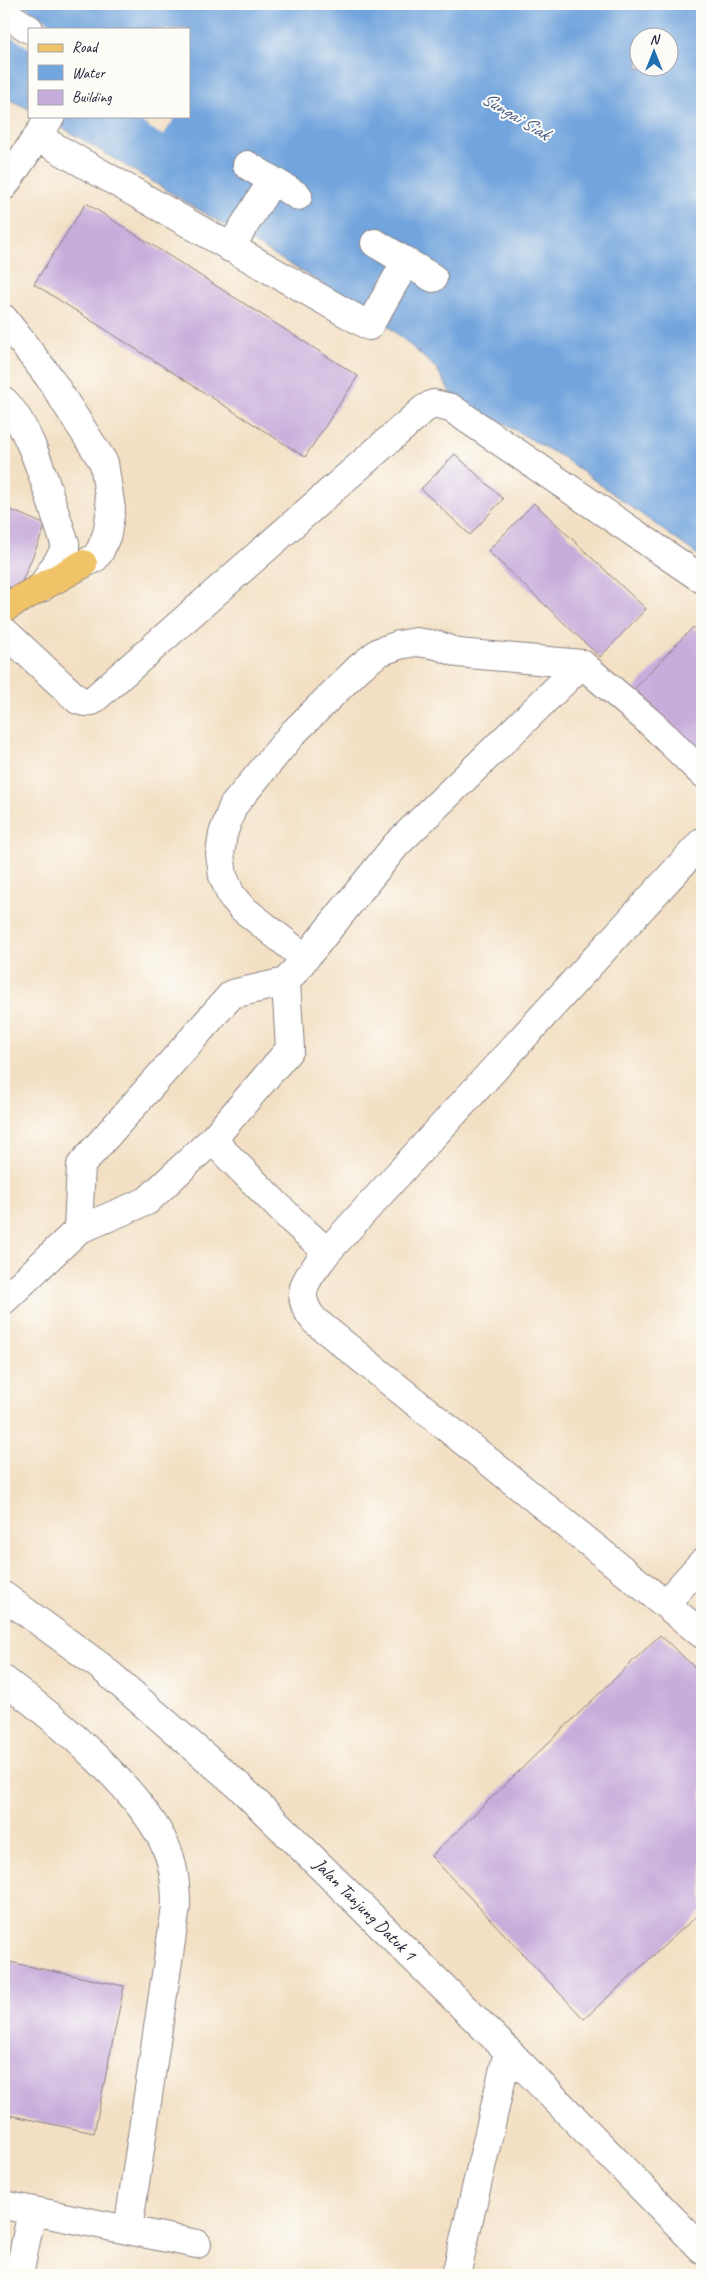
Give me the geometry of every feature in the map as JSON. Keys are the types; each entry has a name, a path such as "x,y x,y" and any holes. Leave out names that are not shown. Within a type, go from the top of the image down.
{"main road":[{"path":"4,608 83,564"}],"street":[{"path":"6,14 28,28"},
{"path":"4,186 44,127 230,248 369,326 406,262"},
{"path":"247,165 298,196"},
{"path":"230,248 272,181"},
{"path":"374,243 433,278"},
{"path":"4,319 49,377 104,463 111,509 107,534 95,558 83,564"},
{"path":"4,401 16,414 26,432 65,543 65,550 42,588"},
{"path":"4,631 78,700 92,701 416,416 433,404 451,408 702,579"},
{"path":"305,958 242,908 231,895 223,876 220,854 223,834 233,806 294,732 360,667 379,652 399,645 416,642 438,645 458,653 582,664 653,725 701,776"},
{"path":"78,1230 81,1165 232,994 286,982 396,845 582,664"},
{"path":"702,842 327,1252 302,1287 302,1298 306,1310 315,1321 702,1634"},
{"path":"4,1300 78,1230 146,1201 212,1140 290,1050 286,982"},
{"path":"212,1140 327,1252"},
{"path":"665,1604 702,1563"},
{"name":"Jalan Tanjung Datuk 1","path":"4,1596 100,1666 240,1786 508,2051 702,2249"},
{"path":"4,1680 39,1707 124,1786 162,1837 170,1856 175,1880 176,1907 128,2230"},
{"path":"456,2275 508,2051"},
{"path":"4,2204 197,2244"},
{"path":"19,2275 32,2211"}],"water":[{"name":"Sungai Siak","path":"4,4 702,4 702,558 562,457 451,394 437,369 379,318 46,118 190,118 190,28 28,28 28,109 4,97"}],"pier":[{"path":"4,4 21,4 58,28 28,28 28,47 4,32"},
{"path":"135,118 175,118 163,136"}],"building":[{"path":"86,203 358,376 305,457 34,284"},
{"path":"455,454 503,499 470,535 421,489"},
{"path":"534,503 646,609 600,657 488,551"},
{"path":"4,507 46,525 18,591 4,585"},
{"path":"693,627 702,636 702,754 634,689"},
{"path":"660,1635 702,1674 702,1911 584,2019 431,1856"},
{"path":"4,1961 124,1986 94,2133 4,2114"}]}
